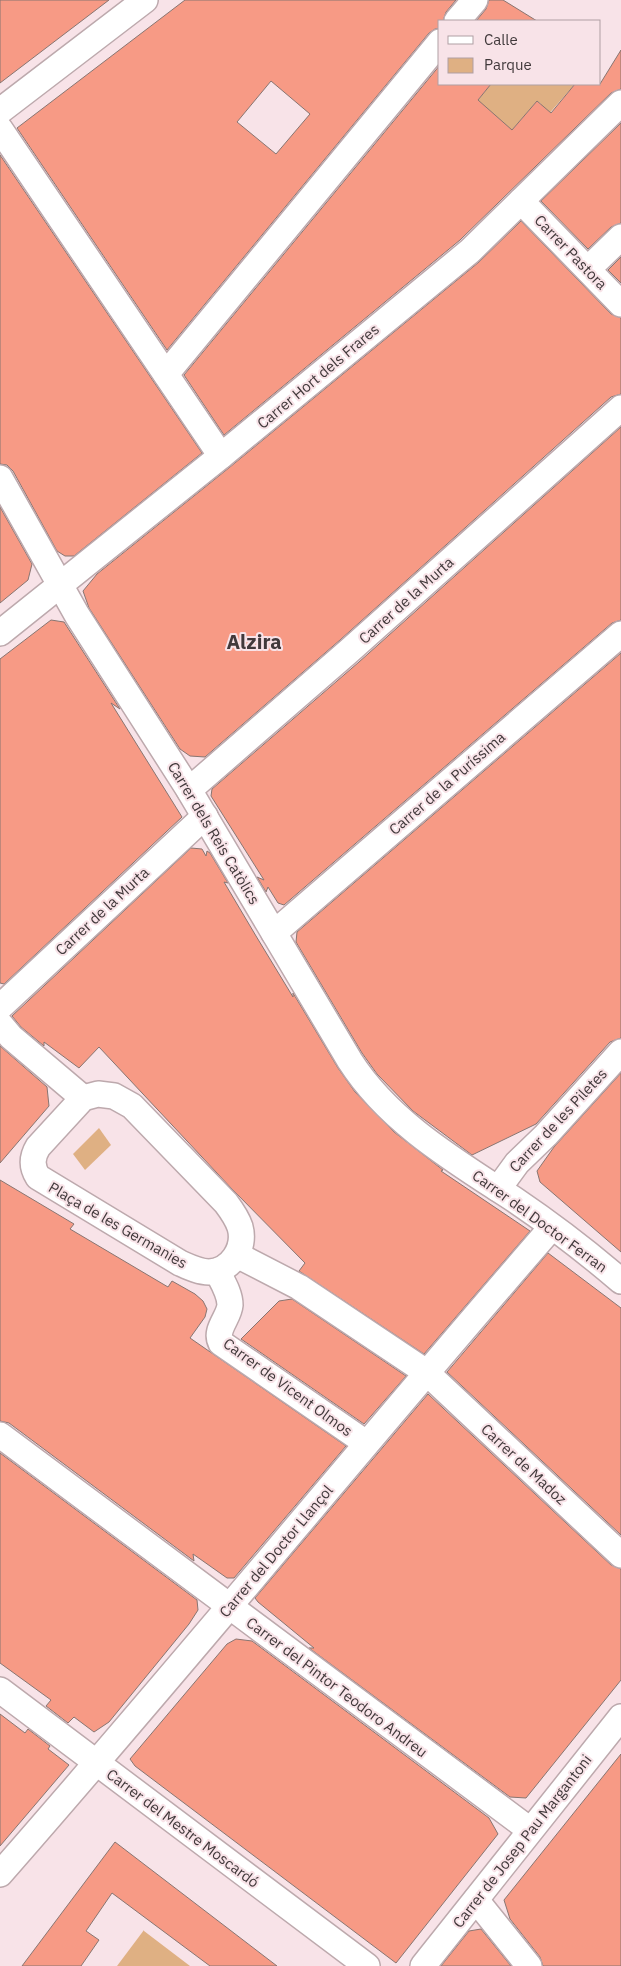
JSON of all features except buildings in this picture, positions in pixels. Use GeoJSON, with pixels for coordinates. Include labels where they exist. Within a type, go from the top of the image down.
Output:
{"type":"FeatureCollection","features":[{"type":"Feature","properties":{"kind":"street"},"geometry":{"type":"LineString","coordinates":[[0,111],[145,0]]}},
{"type":"Feature","properties":{"kind":"street"},"geometry":{"type":"LineString","coordinates":[[458,20],[475,0]]}},
{"type":"Feature","properties":{"kind":"street"},"geometry":{"type":"LineString","coordinates":[[166,374],[438,44]]}},
{"type":"Feature","properties":{"kind":"street","name":"Carrer Hort dels Frares"},"geometry":{"type":"LineString","coordinates":[[0,633],[221,456],[470,251],[621,103]]}},
{"type":"Feature","properties":{"kind":"street"},"geometry":{"type":"LineString","coordinates":[[0,128],[221,456]]}},
{"type":"Feature","properties":{"kind":"street","name":"Carrer Pastora"},"geometry":{"type":"LineString","coordinates":[[521,201],[621,304]]}},
{"type":"Feature","properties":{"kind":"street"},"geometry":{"type":"LineString","coordinates":[[588,269],[621,237]]}},
{"type":"Feature","properties":{"kind":"street","name":"Carrer de la Murta"},"geometry":{"type":"LineString","coordinates":[[189,790],[349,651],[621,408]]}},
{"type":"Feature","properties":{"kind":"street","name":"Carrer dels Reis Catòlics"},"geometry":{"type":"LineString","coordinates":[[0,478],[77,615],[189,790],[367,1086],[389,1109],[458,1162]]}},
{"type":"Feature","properties":{"kind":"street","name":"Carrer de la Puríssima"},"geometry":{"type":"LineString","coordinates":[[274,932],[621,634]]}},
{"type":"Feature","properties":{"kind":"street","name":"Carrer de la Murta"},"geometry":{"type":"LineString","coordinates":[[0,1007],[205,816]]}},
{"type":"Feature","properties":{"kind":"street"},"geometry":{"type":"LineString","coordinates":[[0,1024],[11,1037],[83,1098],[98,1094],[114,1096],[132,1106],[226,1203],[236,1217],[242,1238],[236,1255],[223,1269],[217,1271]]}},
{"type":"Feature","properties":{"kind":"street","name":"Carrer de les Piletes"},"geometry":{"type":"LineString","coordinates":[[498,1189],[517,1163],[546,1135],[621,1052]]}},
{"type":"Feature","properties":{"kind":"street","name":"Plaça de les Germanies"},"geometry":{"type":"LineString","coordinates":[[83,1098],[38,1147],[34,1154],[34,1171],[38,1177],[180,1263],[201,1271],[217,1271]]}},
{"type":"Feature","properties":{"kind":"street","name":"Carrer del Doctor Ferran"},"geometry":{"type":"LineString","coordinates":[[458,1162],[552,1227],[621,1281]]}},
{"type":"Feature","properties":{"kind":"street","name":"Carrer del Doctor Llançol"},"geometry":{"type":"LineString","coordinates":[[0,1874],[97,1763],[426,1372],[552,1227]]}},
{"type":"Feature","properties":{"kind":"street"},"geometry":{"type":"LineString","coordinates":[[236,1255],[299,1287],[426,1372]]}},
{"type":"Feature","properties":{"kind":"street","name":"Carrer de Vicent Olmos"},"geometry":{"type":"LineString","coordinates":[[217,1271],[230,1302],[228,1315],[219,1333],[221,1343],[366,1443]]}},
{"type":"Feature","properties":{"kind":"street","name":"Carrer de Madoz"},"geometry":{"type":"LineString","coordinates":[[426,1372],[621,1555]]}},
{"type":"Feature","properties":{"kind":"street","name":"Carrer del Pintor Teodoro Andreu"},"geometry":{"type":"LineString","coordinates":[[0,1435],[530,1830]]}},
{"type":"Feature","properties":{"kind":"street","name":"Carrer del Mestre Moscardó"},"geometry":{"type":"LineString","coordinates":[[0,1690],[367,1966]]}},
{"type":"Feature","properties":{"kind":"street","name":"Carrer de Josep Pau Margantoni"},"geometry":{"type":"LineString","coordinates":[[423,1966],[621,1717]]}},
{"type":"Feature","properties":{"kind":"street"},"geometry":{"type":"LineString","coordinates":[[476,1900],[529,1966]]}},
{"type":"Feature","properties":{"kind":"green space"},"geometry":{"type":"Polygon","coordinates":[[[490,85],[574,85],[547,116],[538,110],[541,104],[537,101],[512,130],[461,121],[490,85]]]}},
{"type":"Feature","properties":{"kind":"green space"},"geometry":{"type":"Polygon","coordinates":[[[99,1128],[111,1145],[85,1170],[73,1154],[99,1128]]]}},
{"type":"Feature","properties":{"kind":"green space"},"geometry":{"type":"Polygon","coordinates":[[[144,1931],[190,1966],[117,1966],[144,1931]]]}},
{"type":"Feature","properties":{"kind":"district","name":"Alzira"},"geometry":{"type":"Point","coordinates":[254,641]}}]}
